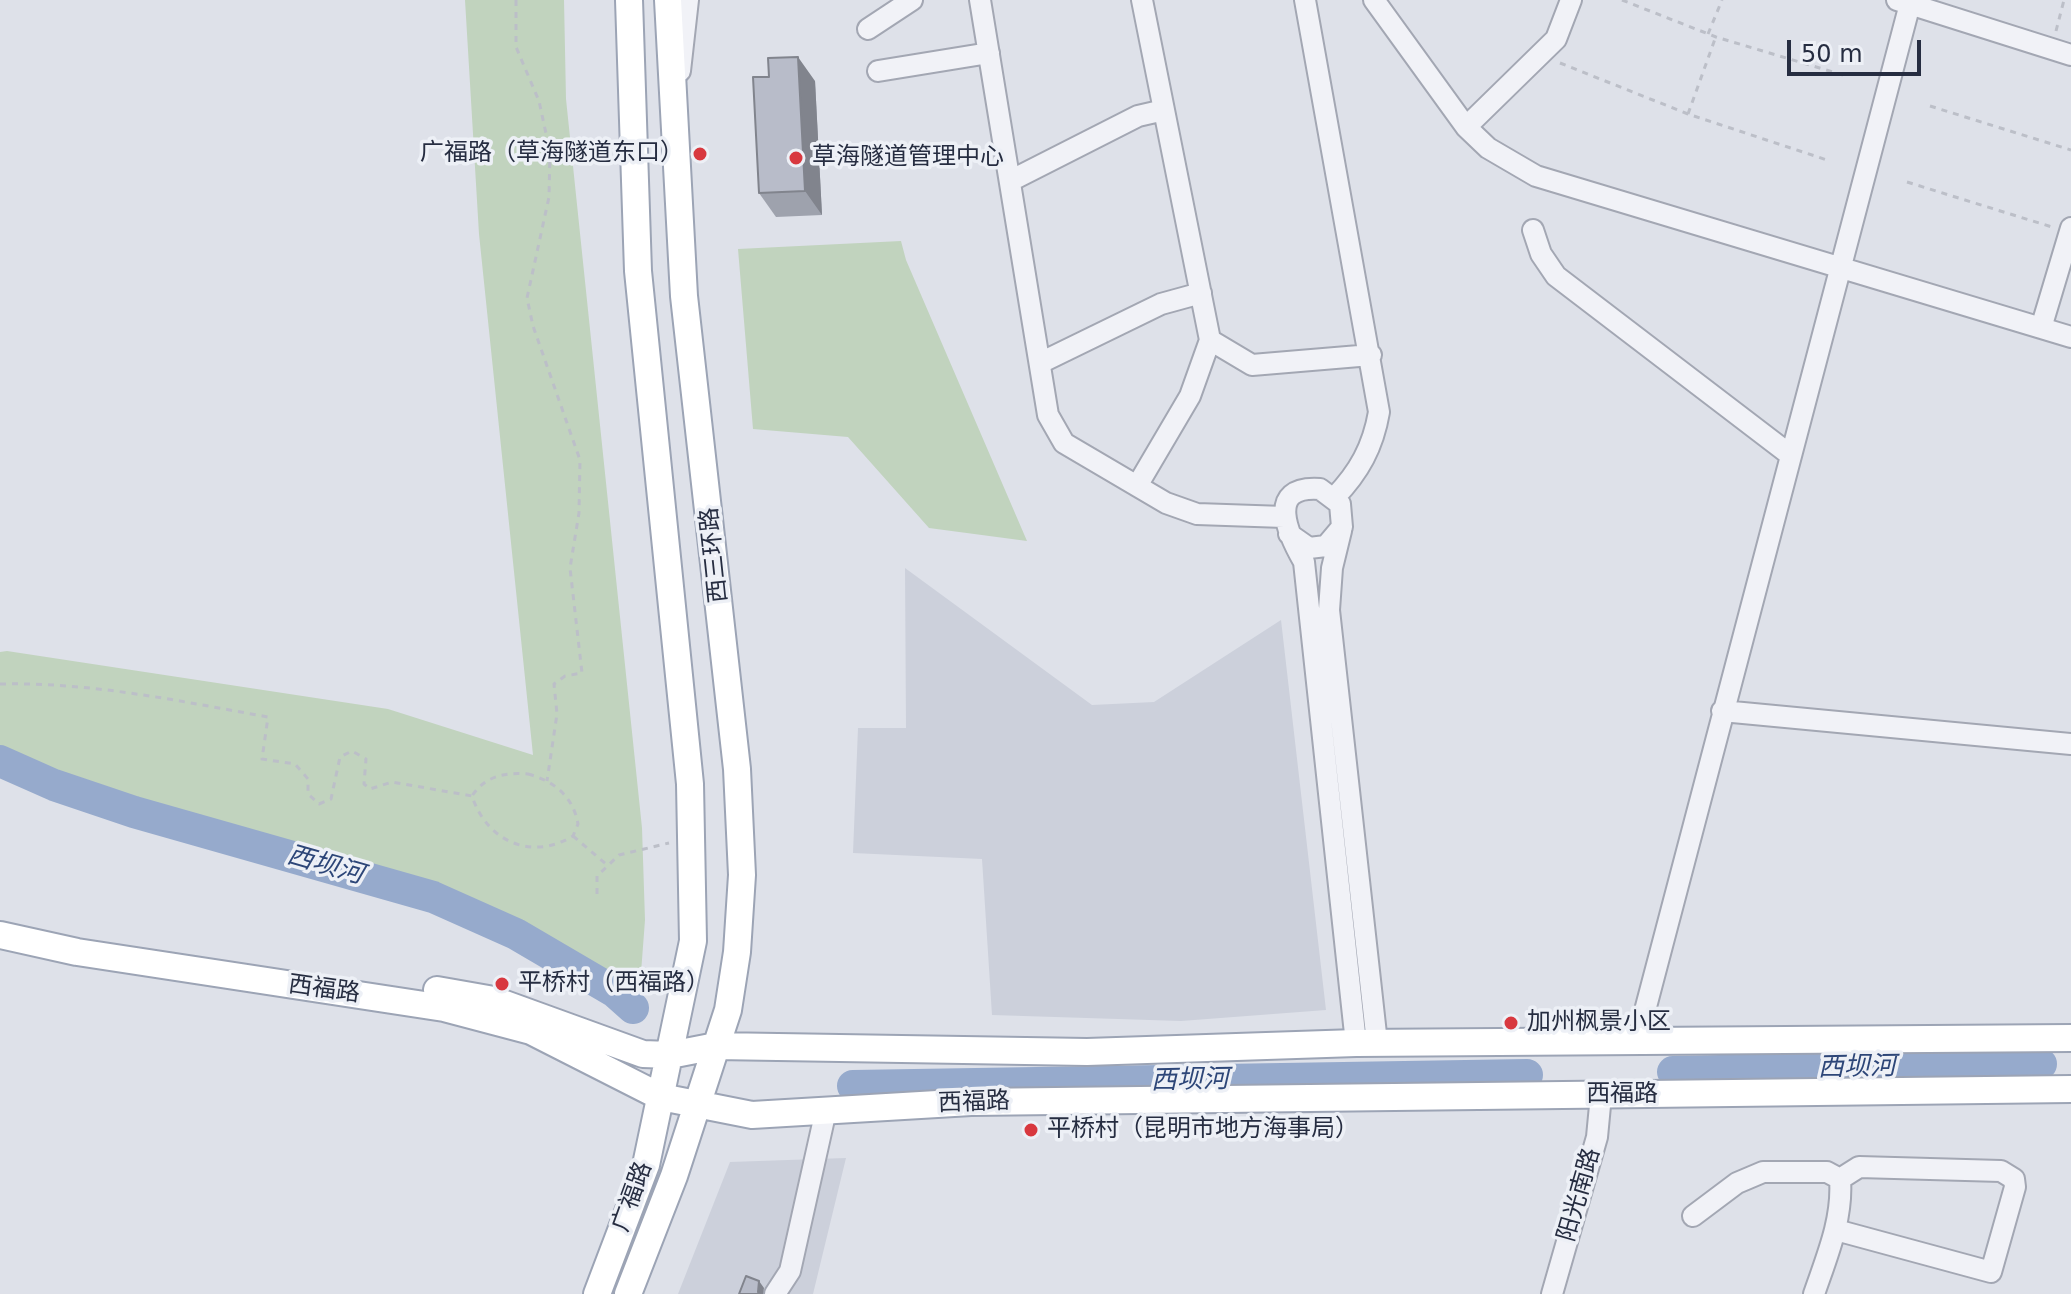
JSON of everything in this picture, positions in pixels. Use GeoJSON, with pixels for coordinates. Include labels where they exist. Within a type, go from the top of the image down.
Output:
{"type":"FeatureCollection","features":[{"type":"Feature","properties":{"kind":"main road","name":"西三环路"},"geometry":{"type":"LineString","coordinates":[[629,0],[638,271],[670,568],[693,837],[693,941],[670,1055]]}},
{"type":"Feature","properties":{"kind":"main road","name":"西三环路"},"geometry":{"type":"LineString","coordinates":[[668,0],[684,296],[737,769],[742,875],[733,981],[696,1105]]}},
{"type":"Feature","properties":{"kind":"main road","name":"西福路"},"geometry":{"type":"LineString","coordinates":[[0,917],[106,940],[483,997],[643,1054],[670,1055],[716,1046],[1087,1052],[1366,1043],[2071,1038]]}},
{"type":"Feature","properties":{"kind":"main road","name":"西福路"},"geometry":{"type":"LineString","coordinates":[[0,935],[77,952],[444,1008],[492,1019],[531,1031],[661,1097],[733,1113],[971,1102],[2071,1089]]}},
{"type":"Feature","properties":{"kind":"main road","name":"广福路"},"geometry":{"type":"LineString","coordinates":[[597,1294],[646,1165],[670,1055]]}},
{"type":"Feature","properties":{"kind":"main road","name":"广福路"},"geometry":{"type":"LineString","coordinates":[[628,1294],[696,1105]]}},
{"type":"Feature","properties":{"kind":"main road"},"geometry":{"type":"LineString","coordinates":[[679,1159],[703,1132],[733,1113]]}},
{"type":"Feature","properties":{"kind":"street"},"geometry":{"type":"LineString","coordinates":[[622,0],[630,38]]}},
{"type":"Feature","properties":{"kind":"street"},"geometry":{"type":"LineString","coordinates":[[674,118],[688,0]]}},
{"type":"Feature","properties":{"kind":"street"},"geometry":{"type":"LineString","coordinates":[[868,29],[912,0]]}},
{"type":"Feature","properties":{"kind":"street"},"geometry":{"type":"LineString","coordinates":[[980,0],[1048,415],[1064,443],[1166,503],[1197,514],[1286,526],[1301,545],[1318,548],[1333,541],[1342,527]]}},
{"type":"Feature","properties":{"kind":"street"},"geometry":{"type":"LineString","coordinates":[[1137,486],[1190,396],[1210,340],[1142,0]]}},
{"type":"Feature","properties":{"kind":"street"},"geometry":{"type":"LineString","coordinates":[[1305,0],[1379,412],[1374,438],[1364,461],[1335,497]]}},
{"type":"Feature","properties":{"kind":"street"},"geometry":{"type":"LineString","coordinates":[[1374,0],[1466,127],[1488,148],[1536,176],[2071,337]]}},
{"type":"Feature","properties":{"kind":"street"},"geometry":{"type":"LineString","coordinates":[[1466,127],[1556,39],[1571,0]]}},
{"type":"Feature","properties":{"kind":"street"},"geometry":{"type":"LineString","coordinates":[[1637,1041],[1906,2],[2061,52]]}},
{"type":"Feature","properties":{"kind":"street"},"geometry":{"type":"LineString","coordinates":[[878,71],[989,53]]}},
{"type":"Feature","properties":{"kind":"street"},"geometry":{"type":"LineString","coordinates":[[1010,181],[1138,116],[1164,110]]}},
{"type":"Feature","properties":{"kind":"street"},"geometry":{"type":"LineString","coordinates":[[1533,230],[1541,254],[1556,276],[1789,454]]}},
{"type":"Feature","properties":{"kind":"street"},"geometry":{"type":"LineString","coordinates":[[2041,328],[2070,230]]}},
{"type":"Feature","properties":{"kind":"street"},"geometry":{"type":"LineString","coordinates":[[1040,363],[1161,304],[1201,293]]}},
{"type":"Feature","properties":{"kind":"street"},"geometry":{"type":"LineString","coordinates":[[1210,340],[1252,365],[1371,355]]}},
{"type":"Feature","properties":{"kind":"street"},"geometry":{"type":"LineString","coordinates":[[1320,489],[1335,497],[1343,511],[1332,568],[1329,610],[1366,1043],[1304,562],[1286,526],[1290,501],[1304,491],[1320,489]]}},
{"type":"Feature","properties":{"kind":"street"},"geometry":{"type":"LineString","coordinates":[[1722,711],[2071,744]]}},
{"type":"Feature","properties":{"kind":"street","name":"阳光南路"},"geometry":{"type":"LineString","coordinates":[[1552,1294],[1597,1137],[1601,1095]]}},
{"type":"Feature","properties":{"kind":"street"},"geometry":{"type":"LineString","coordinates":[[775,1294],[790,1271],[826,1110]]}},
{"type":"Feature","properties":{"kind":"street"},"geometry":{"type":"LineString","coordinates":[[1836,1230],[1991,1272],[2015,1187],[2014,1179],[2001,1171],[1859,1167],[1840,1179]]}},
{"type":"Feature","properties":{"kind":"street"},"geometry":{"type":"LineString","coordinates":[[1693,1216],[1737,1183],[1763,1172],[1827,1172],[1840,1179]]}},
{"type":"Feature","properties":{"kind":"street"},"geometry":{"type":"LineString","coordinates":[[1814,1294],[1836,1230],[1842,1198],[1840,1179]]}},
{"type":"Feature","properties":{"kind":"path"},"geometry":{"type":"LineString","coordinates":[[516,0],[516,47],[539,101],[550,152],[549,197],[527,298],[533,326],[580,460],[579,513],[570,568],[582,673],[565,676],[554,684],[557,714],[547,781]]}},
{"type":"Feature","properties":{"kind":"path"},"geometry":{"type":"LineString","coordinates":[[1622,0],[1716,37],[1843,75]]}},
{"type":"Feature","properties":{"kind":"path"},"geometry":{"type":"LineString","coordinates":[[1708,34],[1722,0]]}},
{"type":"Feature","properties":{"kind":"path"},"geometry":{"type":"LineString","coordinates":[[2061,52],[2064,0]]}},
{"type":"Feature","properties":{"kind":"path"},"geometry":{"type":"LineString","coordinates":[[1688,114],[1716,37]]}},
{"type":"Feature","properties":{"kind":"path"},"geometry":{"type":"LineString","coordinates":[[1541,55],[1688,114],[1827,160]]}},
{"type":"Feature","properties":{"kind":"path"},"geometry":{"type":"LineString","coordinates":[[1930,106],[2071,150]]}},
{"type":"Feature","properties":{"kind":"path"},"geometry":{"type":"LineString","coordinates":[[1907,182],[2070,230]]}},
{"type":"Feature","properties":{"kind":"path"},"geometry":{"type":"LineString","coordinates":[[0,684],[43,683],[122,691],[268,717],[262,759],[295,764],[308,779],[308,794],[319,804],[331,799],[340,757],[352,751],[366,759],[364,784],[370,789],[392,782],[472,796]]}},
{"type":"Feature","properties":{"kind":"path"},"geometry":{"type":"LineString","coordinates":[[528,774],[562,791],[576,812],[578,824],[573,836],[550,846],[513,844],[491,830],[472,796],[479,785],[502,775],[528,774]]}},
{"type":"Feature","properties":{"kind":"path"},"geometry":{"type":"LineString","coordinates":[[573,836],[606,864]]}},
{"type":"Feature","properties":{"kind":"path"},"geometry":{"type":"LineString","coordinates":[[597,894],[597,876],[606,864],[619,855],[693,837]]}},
{"type":"Feature","properties":{"kind":"shaded area"},"geometry":{"type":"Polygon","coordinates":[[[905,568],[1092,705],[1154,702],[1281,620],[1326,1010],[1181,1021],[992,1015],[982,859],[853,853],[858,728],[906,728],[905,568]]]}},
{"type":"Feature","properties":{"kind":"shaded area"},"geometry":{"type":"Polygon","coordinates":[[[846,1158],[813,1294],[678,1294],[730,1162],[846,1158]]]}},
{"type":"Feature","properties":{"kind":"green space"},"geometry":{"type":"Polygon","coordinates":[[[465,0],[564,0],[566,99],[642,828],[645,920],[640,986],[634,993],[527,926],[442,889],[137,803],[0,748],[0,652],[7,651],[388,709],[533,755],[479,234],[465,0]]]}},
{"type":"Feature","properties":{"kind":"green space"},"geometry":{"type":"Polygon","coordinates":[[[901,241],[906,260],[1027,541],[929,528],[848,437],[753,429],[738,249],[901,241]]]}},
{"type":"Feature","properties":{"kind":"building"},"geometry":{"type":"Polygon","coordinates":[[[798,57],[805,191],[759,193],[753,77],[769,77],[768,58],[798,57]]]}},
{"type":"Feature","properties":{"kind":"building"},"geometry":{"type":"Polygon","coordinates":[[[746,1276],[759,1281],[760,1294],[739,1294],[746,1276]]]}},
{"type":"Feature","properties":{"kind":"waterway","name":"西坝河"},"geometry":{"type":"LineString","coordinates":[[0,761],[54,785],[134,812],[433,897],[516,934],[615,992],[633,1008]]}},
{"type":"Feature","properties":{"kind":"waterway","name":"西坝河"},"geometry":{"type":"LineString","coordinates":[[1673,1072],[2041,1064]]}},
{"type":"Feature","properties":{"kind":"waterway","name":"西坝河"},"geometry":{"type":"LineString","coordinates":[[853,1086],[1527,1075]]}},
{"type":"Feature","properties":{"kind":"place","name":"广福路（草海隧道东口）"},"geometry":{"type":"Point","coordinates":[700,154]}},
{"type":"Feature","properties":{"kind":"place","name":"草海隧道管理中心"},"geometry":{"type":"Point","coordinates":[796,158]}},
{"type":"Feature","properties":{"kind":"place","name":"平桥村（西福路）"},"geometry":{"type":"Point","coordinates":[502,984]}},
{"type":"Feature","properties":{"kind":"place","name":"加州枫景小区"},"geometry":{"type":"Point","coordinates":[1511,1023]}},
{"type":"Feature","properties":{"kind":"place","name":"平桥村（昆明市地方海事局）"},"geometry":{"type":"Point","coordinates":[1031,1130]}}]}
